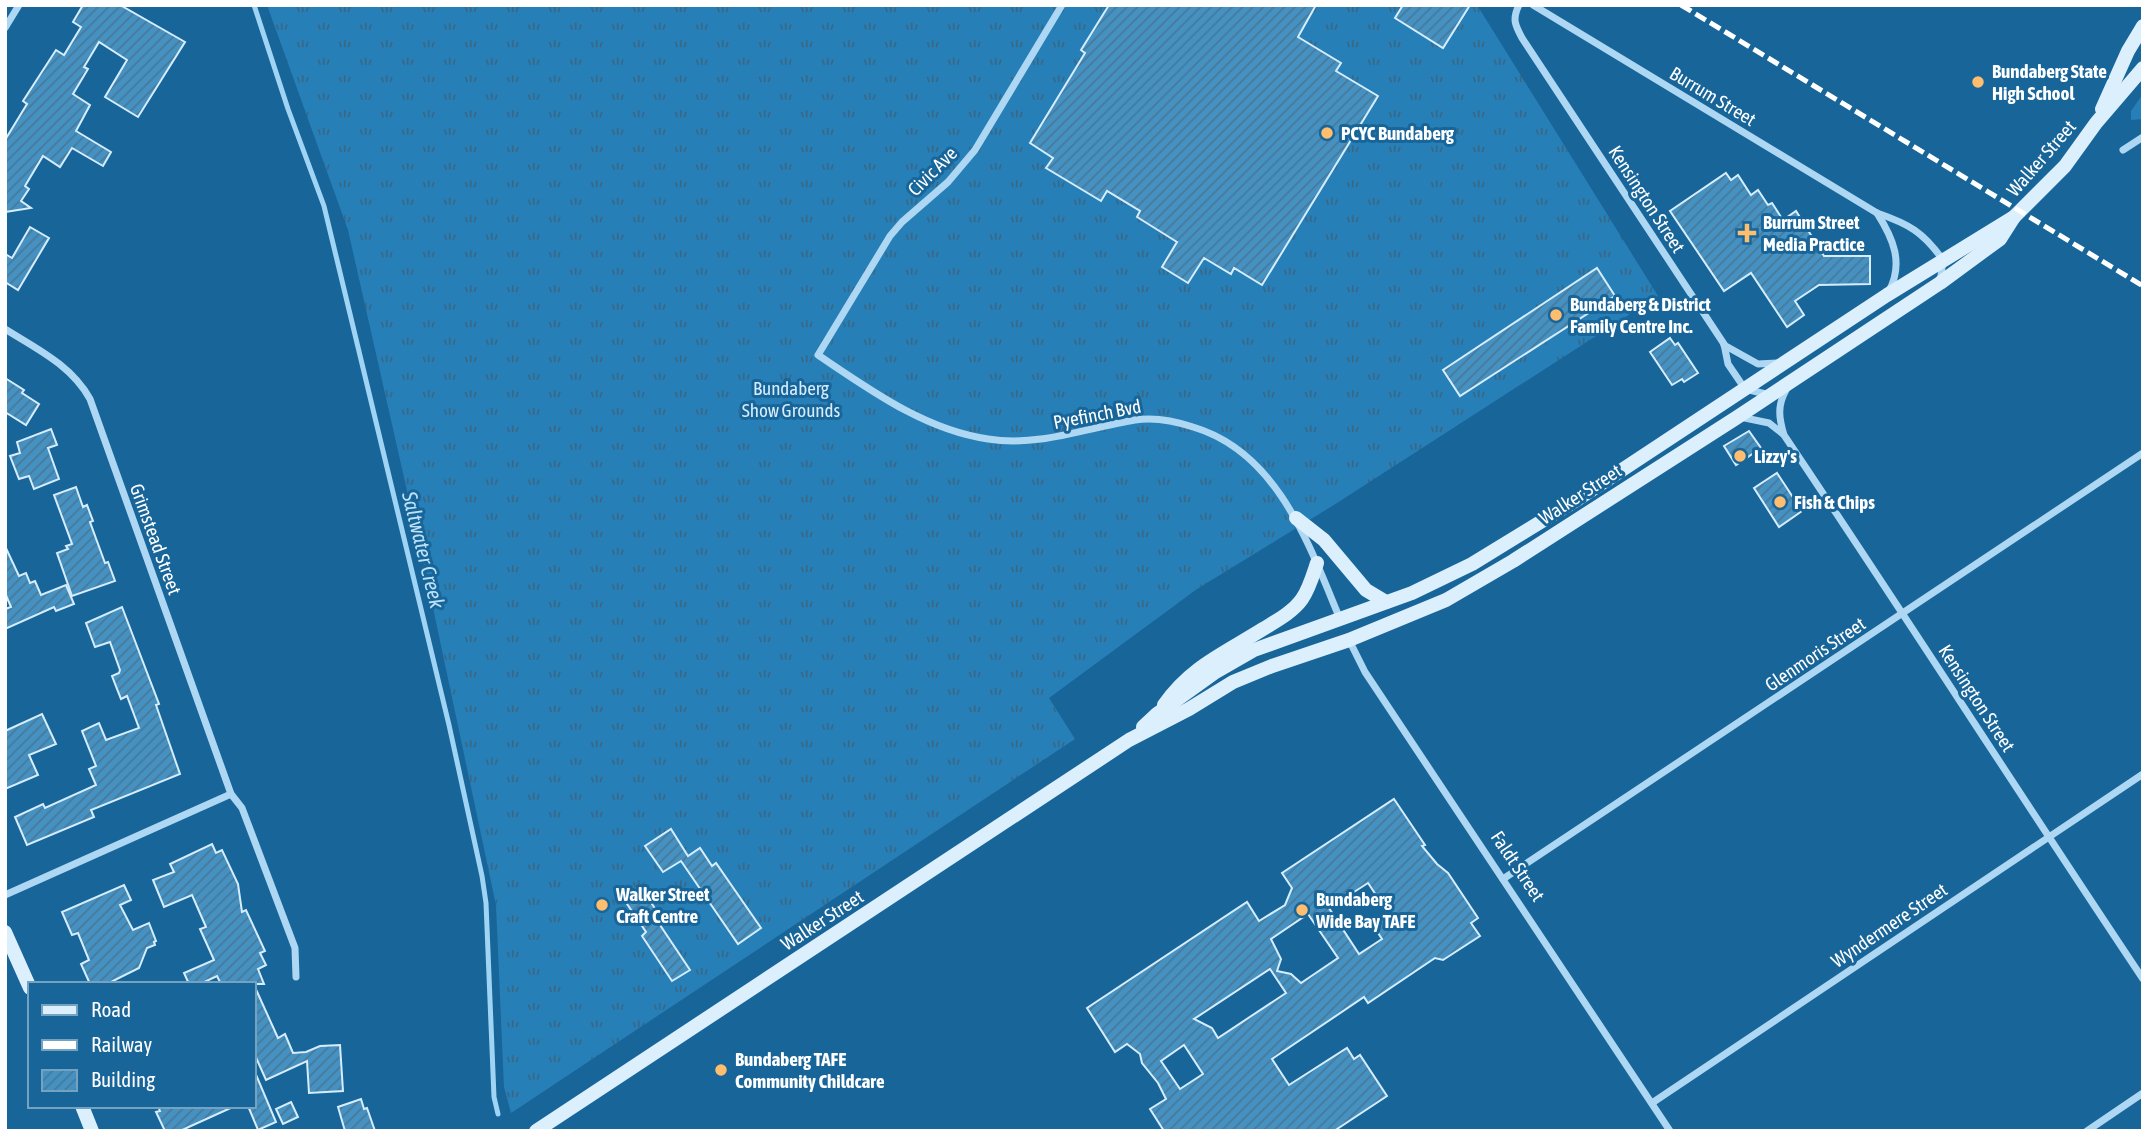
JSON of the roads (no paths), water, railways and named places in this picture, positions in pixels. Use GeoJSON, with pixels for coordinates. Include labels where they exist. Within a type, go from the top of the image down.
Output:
{"type":"FeatureCollection","features":[{"type":"Feature","properties":{"kind":"main road","name":"Walker Street"},"geometry":{"type":"LineString","coordinates":[[2096,123],[2128,51],[2143,26]]}},
{"type":"Feature","properties":{"kind":"main road","name":"Walker Street"},"geometry":{"type":"LineString","coordinates":[[536,1131],[1129,740],[1189,709],[1233,682],[1349,640],[1446,600],[1513,561],[1789,384],[1940,283],[2000,239],[2014,217],[2065,166],[2096,123],[2143,68]]}},
{"type":"Feature","properties":{"kind":"main road","name":"Walker Street"},"geometry":{"type":"LineString","coordinates":[[1129,740],[1157,714],[1214,673],[1254,650],[1340,620],[1472,564],[1578,499],[1887,295],[2014,217]]}},
{"type":"Feature","properties":{"kind":"main road"},"geometry":{"type":"LineString","coordinates":[[1296,518],[1324,540],[1366,590],[1385,602]]}},
{"type":"Feature","properties":{"kind":"main road"},"geometry":{"type":"LineString","coordinates":[[1157,714],[1178,685],[1191,673],[1278,620],[1298,604],[1307,590],[1317,564]]}},
{"type":"Feature","properties":{"kind":"main road","name":"Faldt Street"},"geometry":{"type":"LineString","coordinates":[[1340,620],[1349,640]]}},
{"type":"Feature","properties":{"kind":"main road"},"geometry":{"type":"LineString","coordinates":[[5,932],[28,984]]}},
{"type":"Feature","properties":{"kind":"main road"},"geometry":{"type":"LineString","coordinates":[[83,1108],[92,1131]]}},
{"type":"Feature","properties":{"kind":"street"},"geometry":{"type":"LineString","coordinates":[[5,28],[19,5]]}},
{"type":"Feature","properties":{"kind":"street","name":"Civic Ave"},"geometry":{"type":"LineString","coordinates":[[817,355],[890,236],[948,182],[975,150],[1062,5]]}},
{"type":"Feature","properties":{"kind":"street","name":"Kensington Street"},"geometry":{"type":"LineString","coordinates":[[1519,5],[1514,24],[1522,38],[1724,344],[1728,364],[1745,389]]}},
{"type":"Feature","properties":{"kind":"street","name":"Burrum Street"},"geometry":{"type":"LineString","coordinates":[[1533,5],[1877,213],[1914,228],[1943,260]]}},
{"type":"Feature","properties":{"kind":"street"},"geometry":{"type":"LineString","coordinates":[[2123,150],[2143,137]]}},
{"type":"Feature","properties":{"kind":"street"},"geometry":{"type":"LineString","coordinates":[[1877,213],[1891,236],[1896,257],[1894,282],[1887,295]]}},
{"type":"Feature","properties":{"kind":"street"},"geometry":{"type":"LineString","coordinates":[[1940,283],[1943,260]]}},
{"type":"Feature","properties":{"kind":"street","name":"Grimstead Street"},"geometry":{"type":"LineString","coordinates":[[5,329],[70,371],[90,399],[231,794],[242,808],[295,948],[296,977]]}},
{"type":"Feature","properties":{"kind":"street"},"geometry":{"type":"LineString","coordinates":[[1724,344],[1758,364],[1789,360]]}},
{"type":"Feature","properties":{"kind":"street","name":"Pyefinch Bvd"},"geometry":{"type":"LineString","coordinates":[[817,355],[909,412],[949,430],[970,436],[1011,442],[1031,441],[1138,419],[1159,419],[1216,435],[1245,455],[1270,482],[1296,518],[1340,620]]}},
{"type":"Feature","properties":{"kind":"street","name":"Kensington Street"},"geometry":{"type":"LineString","coordinates":[[1784,435],[1779,414],[1780,403],[1789,384]]}},
{"type":"Feature","properties":{"kind":"street"},"geometry":{"type":"LineString","coordinates":[[1745,389],[1770,395]]}},
{"type":"Feature","properties":{"kind":"street","name":"Kensington Street"},"geometry":{"type":"LineString","coordinates":[[1736,418],[1751,418],[1769,423],[1784,435],[2143,979]]}},
{"type":"Feature","properties":{"kind":"street","name":"Glenmoris Street"},"geometry":{"type":"LineString","coordinates":[[1503,879],[2143,453]]}},
{"type":"Feature","properties":{"kind":"street","name":"Faldt Street"},"geometry":{"type":"LineString","coordinates":[[1349,640],[1365,672],[1670,1131]]}},
{"type":"Feature","properties":{"kind":"street","name":"Wyndermere Street"},"geometry":{"type":"LineString","coordinates":[[1653,1103],[2143,774]]}},
{"type":"Feature","properties":{"kind":"street"},"geometry":{"type":"LineString","coordinates":[[5,895],[231,794]]}},
{"type":"Feature","properties":{"kind":"street"},"geometry":{"type":"LineString","coordinates":[[2087,1131],[2143,1093]]}},
{"type":"Feature","properties":{"kind":"waterway","name":"Saltwater Creek"},"geometry":{"type":"LineString","coordinates":[[254,5],[324,206],[449,725],[486,903],[494,1097],[498,1114]]}},
{"type":"Feature","properties":{"kind":"railway"},"geometry":{"type":"LineString","coordinates":[[1681,5],[2143,286]]}},
{"type":"Feature","properties":{"kind":"place","name":"Bundaberg State High School"},"geometry":{"type":"Point","coordinates":[1978,82]}},
{"type":"Feature","properties":{"kind":"place","name":"PCYC Bundaberg"},"geometry":{"type":"Point","coordinates":[1327,133]}},
{"type":"Feature","properties":{"kind":"place","name":"Burrum Street Media Practice"},"geometry":{"type":"Point","coordinates":[1747,233]}},
{"type":"Feature","properties":{"kind":"place","name":"Bundaberg & District Family Centre Inc."},"geometry":{"type":"Point","coordinates":[1556,315]}},
{"type":"Feature","properties":{"kind":"place","name":"Lizzy's"},"geometry":{"type":"Point","coordinates":[1740,456]}},
{"type":"Feature","properties":{"kind":"place","name":"Fish & Chips"},"geometry":{"type":"Point","coordinates":[1780,502]}},
{"type":"Feature","properties":{"kind":"place","name":"Walker Street Craft Centre"},"geometry":{"type":"Point","coordinates":[602,905]}},
{"type":"Feature","properties":{"kind":"place","name":"Bundaberg Wide Bay TAFE"},"geometry":{"type":"Point","coordinates":[1302,910]}},
{"type":"Feature","properties":{"kind":"place","name":"Bundaberg TAFE Community Childcare"},"geometry":{"type":"Point","coordinates":[721,1070]}},
{"type":"Feature","properties":{"kind":"park label","name":"Bundaberg Show Grounds"},"geometry":{"type":"Point","coordinates":[791,399]}}]}
